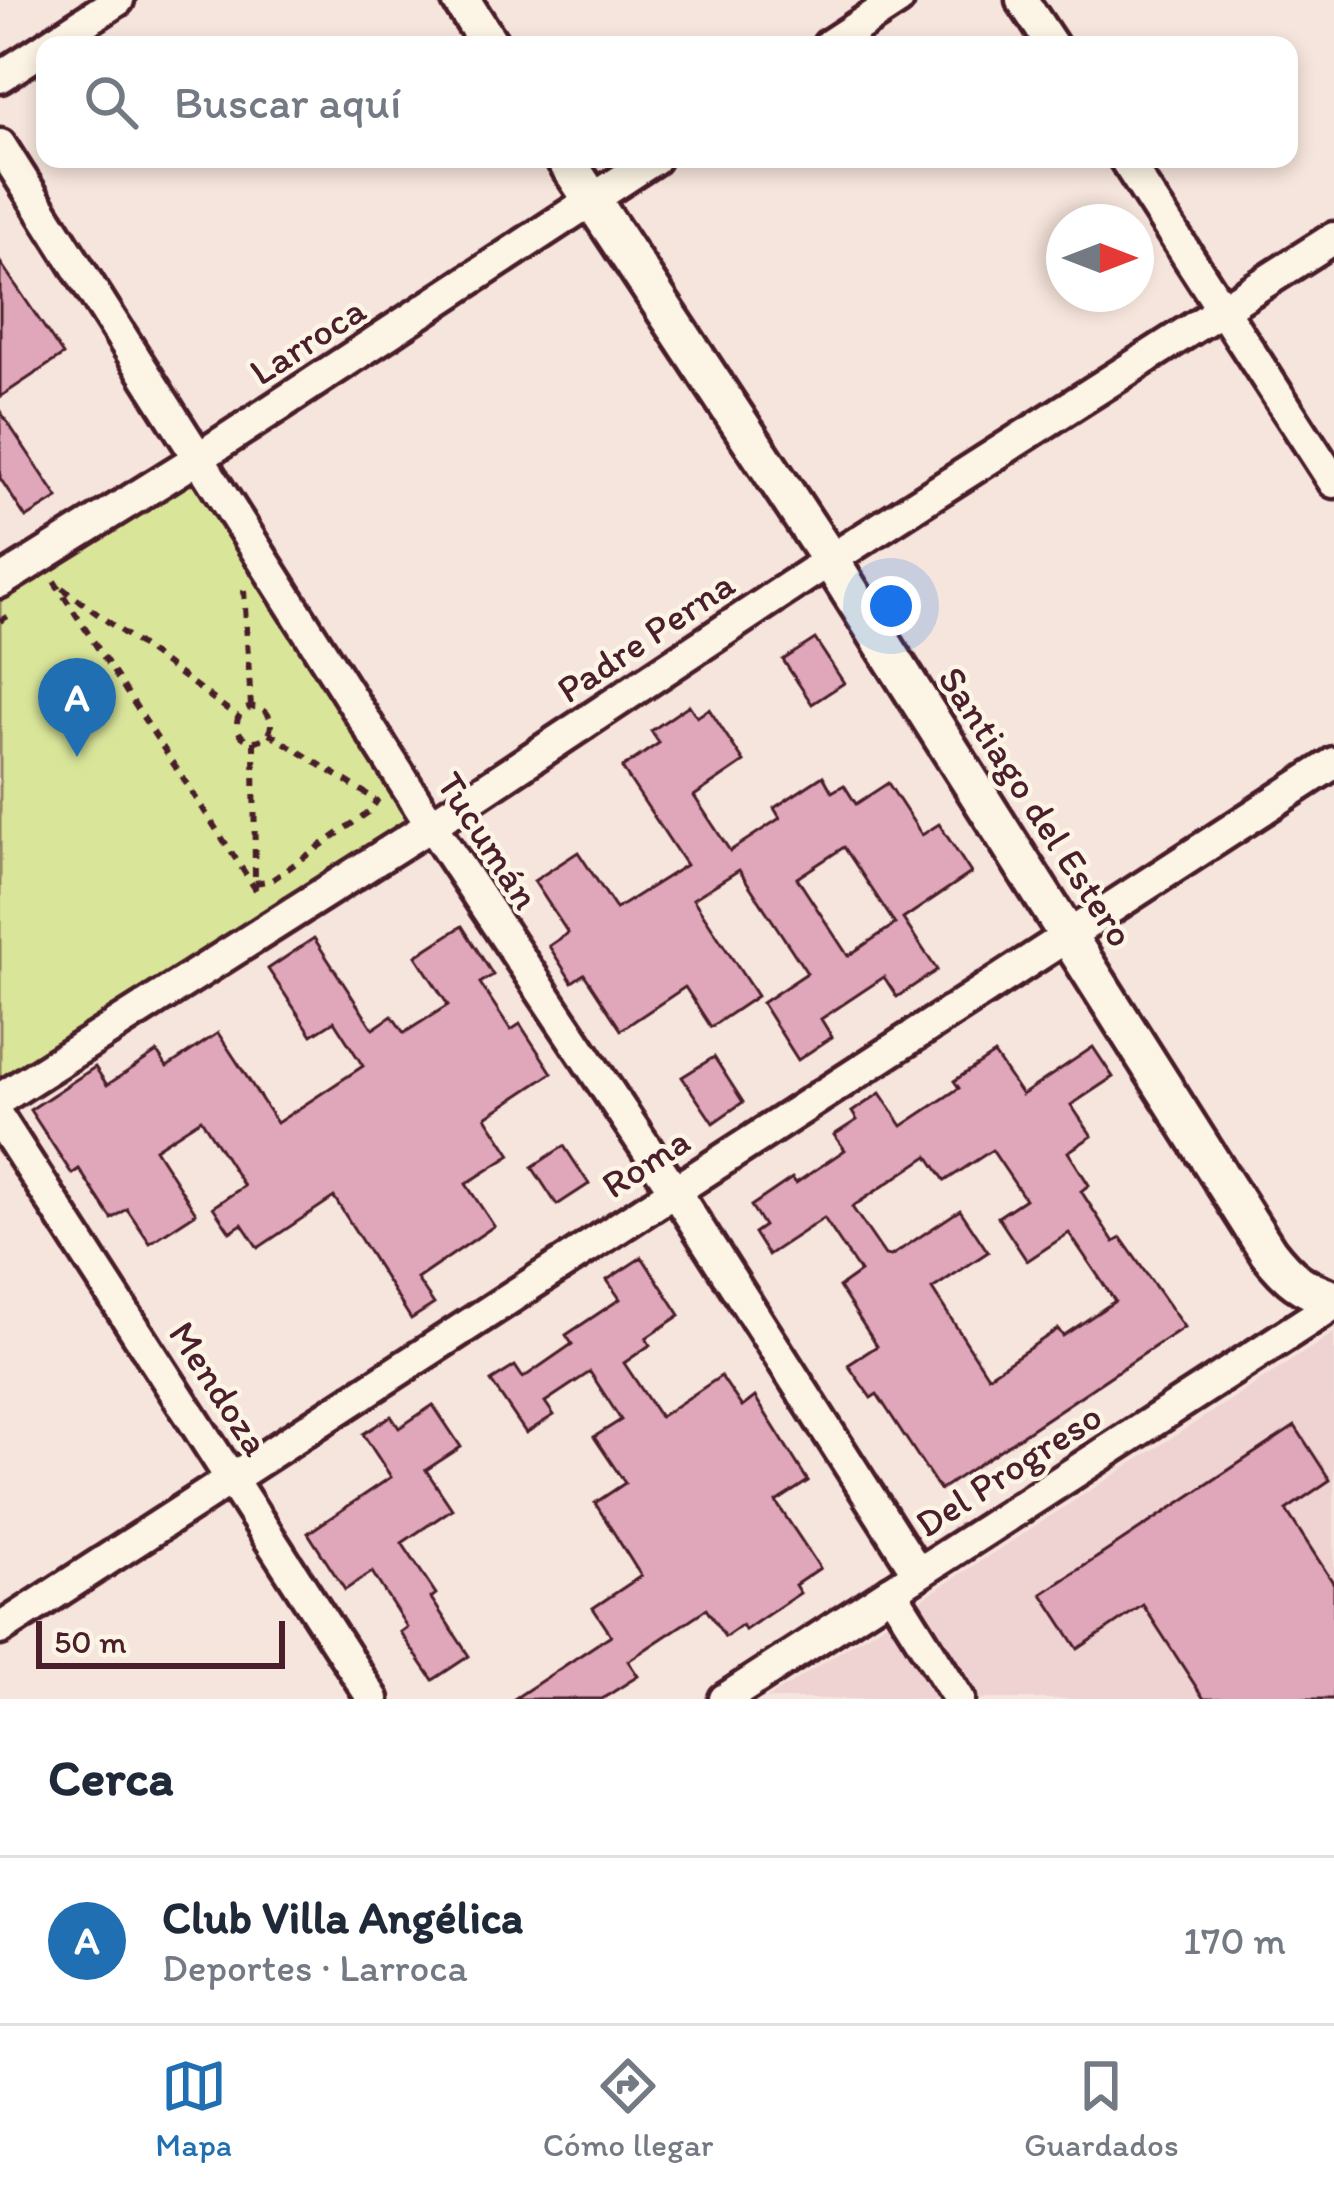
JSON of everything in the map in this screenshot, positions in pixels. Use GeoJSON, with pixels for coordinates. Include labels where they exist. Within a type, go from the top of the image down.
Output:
{"type":"FeatureCollection","features":[{"type":"Feature","properties":{"kind":"street"},"geometry":{"type":"LineString","coordinates":[[62,36],[118,0]]}},
{"type":"Feature","properties":{"kind":"street"},"geometry":{"type":"LineString","coordinates":[[461,0],[484,36]]}},
{"type":"Feature","properties":{"kind":"street"},"geometry":{"type":"LineString","coordinates":[[843,36],[898,0]]}},
{"type":"Feature","properties":{"kind":"street"},"geometry":{"type":"LineString","coordinates":[[1022,0],[1046,36]]}},
{"type":"Feature","properties":{"kind":"street"},"geometry":{"type":"LineString","coordinates":[[0,77],[36,53]]}},
{"type":"Feature","properties":{"kind":"street","name":"Tucumán"},"geometry":{"type":"LineString","coordinates":[[0,145],[197,459],[420,832],[674,1190],[918,1574]]}},
{"type":"Feature","properties":{"kind":"street","name":"Santiago del Estero"},"geometry":{"type":"LineString","coordinates":[[571,168],[830,560],[1268,1252],[1290,1280],[1334,1301]]}},
{"type":"Feature","properties":{"kind":"street","name":"Larroca"},"geometry":{"type":"LineString","coordinates":[[0,582],[197,459],[640,168]]}},
{"type":"Feature","properties":{"kind":"street"},"geometry":{"type":"LineString","coordinates":[[1131,168],[1334,482]]}},
{"type":"Feature","properties":{"kind":"street","name":"Padre Perna"},"geometry":{"type":"LineString","coordinates":[[0,1099],[1334,238]]}},
{"type":"Feature","properties":{"kind":"street","name":"Roma"},"geometry":{"type":"LineString","coordinates":[[0,1629],[1334,763]]}},
{"type":"Feature","properties":{"kind":"street","name":"Mendoza"},"geometry":{"type":"LineString","coordinates":[[0,1120],[373,1699]]}},
{"type":"Feature","properties":{"kind":"street","name":"Del Progreso"},"geometry":{"type":"LineString","coordinates":[[725,1699],[1334,1301]]}},
{"type":"Feature","properties":{"kind":"street"},"geometry":{"type":"LineString","coordinates":[[891,1591],[959,1699]]}},
{"type":"Feature","properties":{"kind":"path"},"geometry":{"type":"LineString","coordinates":[[40,557],[255,885],[274,925]]}},
{"type":"Feature","properties":{"kind":"path"},"geometry":{"type":"LineString","coordinates":[[57,585],[238,717]]}},
{"type":"Feature","properties":{"kind":"path"},"geometry":{"type":"LineString","coordinates":[[251,706],[244,588],[256,606]]}},
{"type":"Feature","properties":{"kind":"path"},"geometry":{"type":"LineString","coordinates":[[238,717],[251,706]]}},
{"type":"Feature","properties":{"kind":"path"},"geometry":{"type":"LineString","coordinates":[[251,706],[262,708],[270,717],[268,734]]}},
{"type":"Feature","properties":{"kind":"path"},"geometry":{"type":"LineString","coordinates":[[238,717],[239,733],[254,741]]}},
{"type":"Feature","properties":{"kind":"path"},"geometry":{"type":"LineString","coordinates":[[268,734],[379,801],[420,832]]}},
{"type":"Feature","properties":{"kind":"path"},"geometry":{"type":"LineString","coordinates":[[254,741],[268,734]]}},
{"type":"Feature","properties":{"kind":"path"},"geometry":{"type":"LineString","coordinates":[[254,741],[255,885]]}},
{"type":"Feature","properties":{"kind":"path"},"geometry":{"type":"LineString","coordinates":[[372,786],[379,801]]}},
{"type":"Feature","properties":{"kind":"path"},"geometry":{"type":"LineString","coordinates":[[255,885],[272,880],[379,801]]}},
{"type":"Feature","properties":{"kind":"shaded area"},"geometry":{"type":"Polygon","coordinates":[[[1334,1333],[1334,1699],[767,1699],[1334,1333]]]}},
{"type":"Feature","properties":{"kind":"green space"},"geometry":{"type":"Polygon","coordinates":[[[197,459],[431,825],[0,1099],[0,582],[197,459]]]}},
{"type":"Feature","properties":{"kind":"building"},"geometry":{"type":"Polygon","coordinates":[[[0,262],[63,355],[0,397],[0,262]]]}},
{"type":"Feature","properties":{"kind":"building"},"geometry":{"type":"Polygon","coordinates":[[[0,411],[58,498],[26,518],[0,478],[0,411]]]}},
{"type":"Feature","properties":{"kind":"building"},"geometry":{"type":"Polygon","coordinates":[[[815,639],[844,683],[812,704],[783,660],[815,639]]]}},
{"type":"Feature","properties":{"kind":"building"},"geometry":{"type":"Polygon","coordinates":[[[689,705],[697,717],[709,709],[744,762],[694,796],[730,851],[780,818],[774,808],[823,776],[832,792],[844,785],[856,804],[888,783],[922,835],[939,824],[971,873],[903,919],[937,970],[897,997],[884,977],[821,1019],[832,1037],[798,1060],[762,1003],[807,973],[739,870],[693,899],[757,996],[711,1027],[685,987],[621,1030],[584,974],[572,982],[549,946],[568,933],[534,881],[578,852],[616,909],[686,865],[622,768],[659,743],[651,731],[689,705]],[[844,847],[797,878],[848,956],[895,924],[844,847]]]}},
{"type":"Feature","properties":{"kind":"building"},"geometry":{"type":"Polygon","coordinates":[[[462,926],[493,975],[480,983],[511,1030],[520,1024],[552,1073],[486,1117],[511,1155],[466,1184],[494,1226],[417,1279],[434,1304],[411,1319],[334,1197],[258,1248],[242,1224],[230,1232],[213,1207],[244,1186],[201,1119],[155,1149],[196,1213],[150,1243],[127,1209],[112,1219],[79,1169],[72,1174],[30,1110],[95,1067],[107,1085],[157,1052],[167,1067],[218,1033],[277,1123],[363,1066],[334,1021],[312,1035],[268,969],[314,938],[373,1029],[392,1016],[404,1033],[448,1005],[416,956],[462,926]]]}},
{"type":"Feature","properties":{"kind":"building"},"geometry":{"type":"Polygon","coordinates":[[[1093,1047],[1113,1077],[1071,1105],[1092,1136],[1068,1152],[1089,1185],[1081,1191],[1114,1242],[1121,1238],[1184,1327],[940,1490],[877,1394],[871,1398],[848,1365],[877,1346],[839,1287],[860,1272],[824,1218],[768,1255],[754,1233],[764,1226],[751,1206],[845,1150],[834,1135],[857,1120],[852,1112],[880,1093],[902,1126],[959,1088],[954,1081],[994,1054],[1022,1095],[1093,1047]],[[992,1150],[945,1181],[928,1156],[852,1207],[885,1255],[891,1256],[960,1210],[988,1252],[932,1289],[988,1376],[1058,1329],[1063,1336],[1115,1301],[1069,1233],[1027,1261],[998,1217],[1025,1199],[992,1150]]]}},
{"type":"Feature","properties":{"kind":"building"},"geometry":{"type":"Polygon","coordinates":[[[714,1057],[743,1102],[713,1123],[682,1077],[714,1057]]]}},
{"type":"Feature","properties":{"kind":"building"},"geometry":{"type":"Polygon","coordinates":[[[564,1146],[589,1184],[557,1205],[532,1167],[564,1146]]]}},
{"type":"Feature","properties":{"kind":"building"},"geometry":{"type":"Polygon","coordinates":[[[642,1257],[680,1315],[646,1338],[650,1345],[624,1363],[660,1417],[721,1376],[742,1407],[755,1397],[808,1481],[776,1502],[820,1568],[795,1585],[800,1593],[745,1630],[742,1625],[725,1637],[706,1609],[628,1661],[638,1676],[602,1699],[514,1699],[611,1635],[593,1608],[641,1576],[595,1503],[625,1483],[594,1437],[621,1420],[590,1372],[545,1402],[554,1415],[526,1433],[491,1381],[515,1366],[523,1378],[572,1344],[566,1335],[620,1299],[607,1280],[642,1257]]]}},
{"type":"Feature","properties":{"kind":"building"},"geometry":{"type":"Polygon","coordinates":[[[433,1405],[461,1447],[426,1470],[452,1509],[402,1543],[469,1656],[433,1680],[400,1632],[407,1627],[372,1572],[345,1590],[308,1533],[391,1477],[363,1434],[391,1416],[399,1428],[433,1405]]]}},
{"type":"Feature","properties":{"kind":"building"},"geometry":{"type":"Polygon","coordinates":[[[1295,1426],[1330,1480],[1286,1510],[1334,1584],[1334,1699],[1204,1699],[1143,1605],[1078,1649],[1042,1594],[1295,1426]]]}},
{"type":"Feature","properties":{"kind":"place","name":"Club Villa Angélica"},"geometry":{"type":"Point","coordinates":[77,757]}}]}
